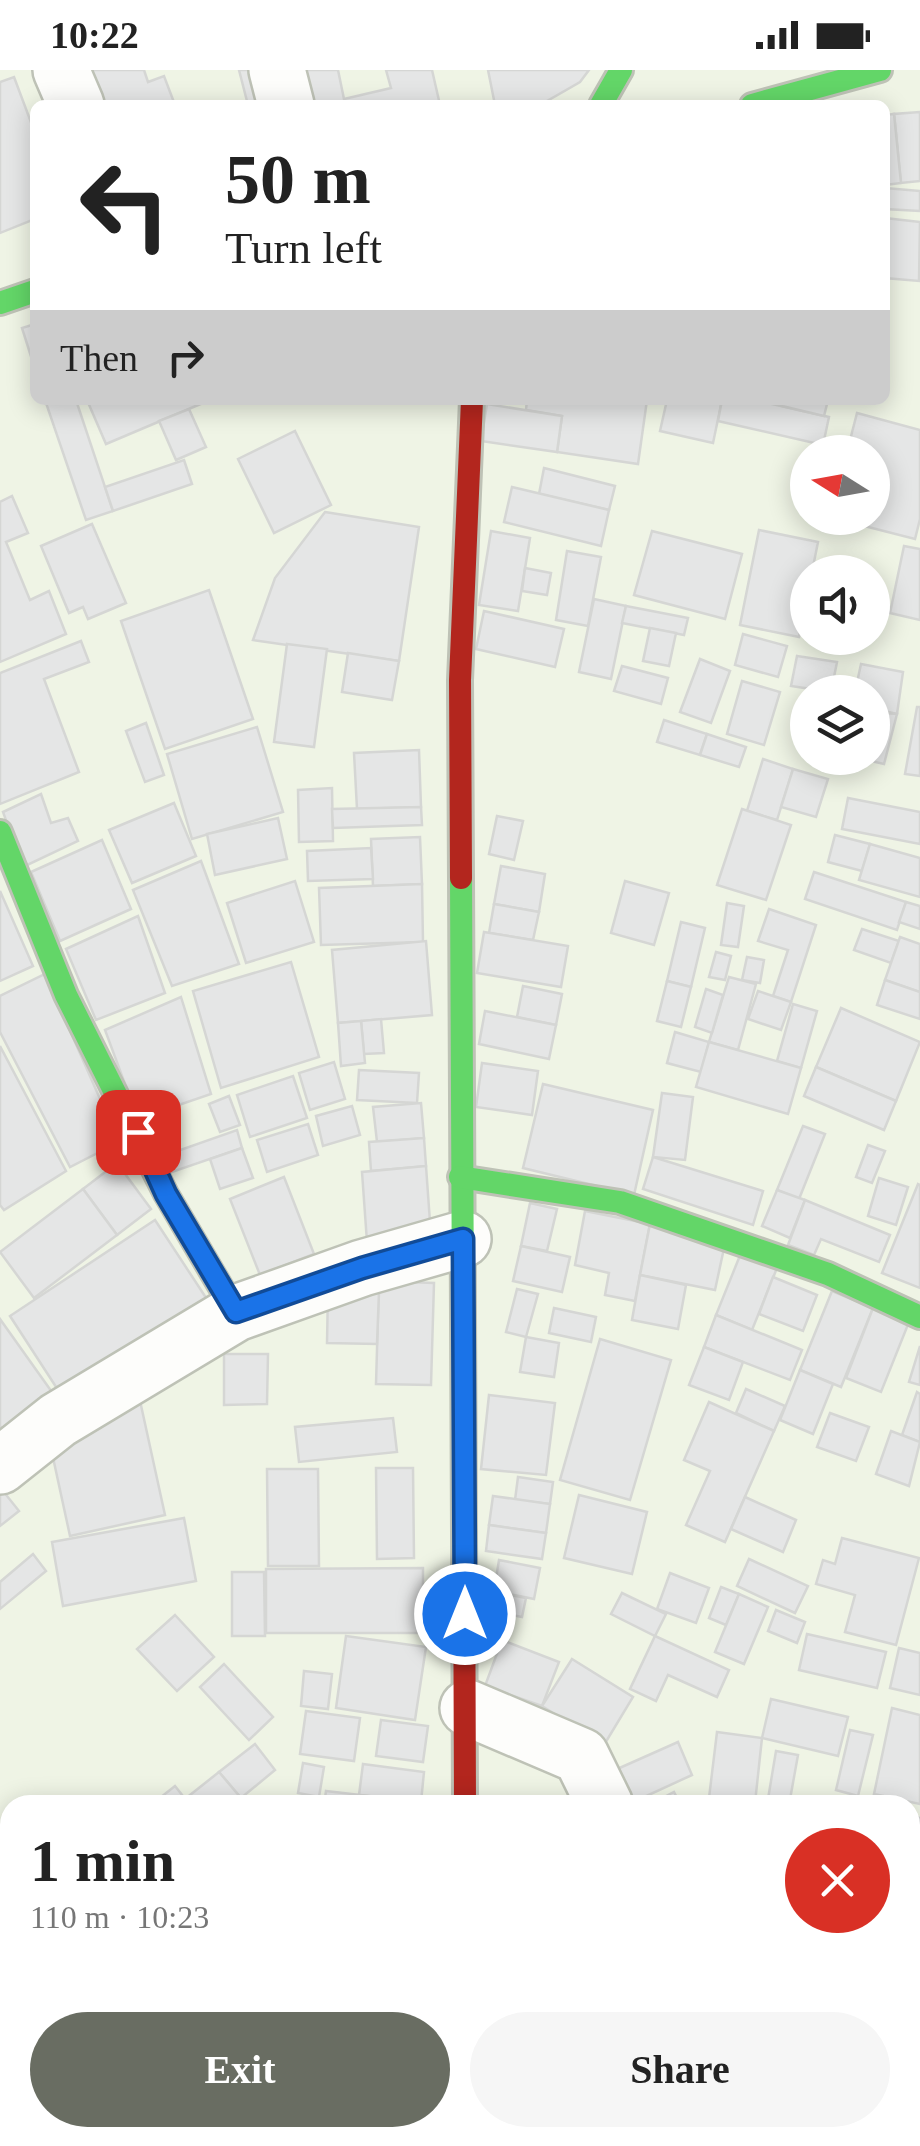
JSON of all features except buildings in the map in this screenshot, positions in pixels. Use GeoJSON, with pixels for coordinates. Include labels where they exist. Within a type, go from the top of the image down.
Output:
{"type":"FeatureCollection","features":[{"type":"Feature","properties":{"kind":"street"},"geometry":{"type":"LineString","coordinates":[[61,70],[74,100]]}},
{"type":"Feature","properties":{"kind":"street"},"geometry":{"type":"LineString","coordinates":[[277,70],[285,100]]}},
{"type":"Feature","properties":{"kind":"street"},"geometry":{"type":"LineString","coordinates":[[604,100],[621,70]]}},
{"type":"Feature","properties":{"kind":"street"},"geometry":{"type":"LineString","coordinates":[[770,100],[880,70]]}},
{"type":"Feature","properties":{"kind":"street"},"geometry":{"type":"LineString","coordinates":[[0,304],[30,292]]}},
{"type":"Feature","properties":{"kind":"street"},"geometry":{"type":"LineString","coordinates":[[465,1795],[468,1708],[460,1177],[460,680],[472,405]]}},
{"type":"Feature","properties":{"kind":"street"},"geometry":{"type":"LineString","coordinates":[[0,832],[66,995],[124,1101],[166,1194],[236,1312]]}},
{"type":"Feature","properties":{"kind":"street"},"geometry":{"type":"LineString","coordinates":[[460,1177],[620,1202],[828,1274],[920,1317]]}},
{"type":"Feature","properties":{"kind":"street"},"geometry":{"type":"LineString","coordinates":[[0,1466],[58,1420],[236,1312],[362,1268],[463,1239]]}},
{"type":"Feature","properties":{"kind":"street"},"geometry":{"type":"LineString","coordinates":[[468,1708],[581,1756],[600,1795]]}},
{"type":"Feature","properties":{"kind":"traffic: fast"},"geometry":{"type":"LineString","coordinates":[[604,100],[621,70]]}},
{"type":"Feature","properties":{"kind":"traffic: fast"},"geometry":{"type":"LineString","coordinates":[[770,100],[880,70]]}},
{"type":"Feature","properties":{"kind":"traffic: fast"},"geometry":{"type":"LineString","coordinates":[[0,303],[30,293]]}},
{"type":"Feature","properties":{"kind":"traffic: fast"},"geometry":{"type":"LineString","coordinates":[[0,832],[66,995],[166,1194],[236,1313]]}},
{"type":"Feature","properties":{"kind":"traffic: fast"},"geometry":{"type":"LineString","coordinates":[[461,878],[464,1534]]}},
{"type":"Feature","properties":{"kind":"traffic: fast"},"geometry":{"type":"LineString","coordinates":[[460,1177],[620,1202],[828,1274],[920,1317]]}},
{"type":"Feature","properties":{"kind":"traffic: jam"},"geometry":{"type":"LineString","coordinates":[[461,878],[460,680],[472,405]]}},
{"type":"Feature","properties":{"kind":"traffic: jam"},"geometry":{"type":"LineString","coordinates":[[464,1534],[465,1795]]}},
{"type":"Feature","properties":{"kind":"route"},"geometry":{"type":"LineString","coordinates":[[138,1132],[166,1194],[236,1312],[362,1268],[463,1239],[465,1614]]}}]}
